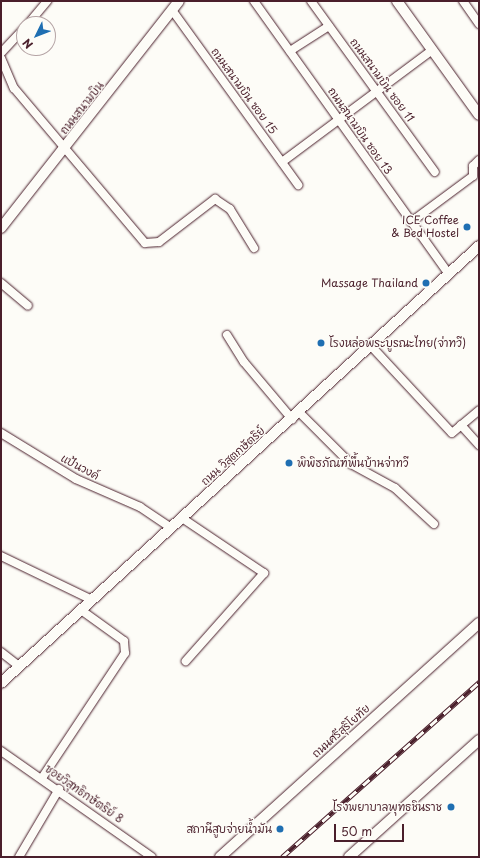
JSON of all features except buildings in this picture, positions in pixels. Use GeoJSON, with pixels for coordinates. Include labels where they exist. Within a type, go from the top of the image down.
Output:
{"type":"FeatureCollection","features":[{"type":"Feature","properties":{"kind":"street"},"geometry":{"type":"LineString","coordinates":[[35,16],[48,1]]}},
{"type":"Feature","properties":{"kind":"street","name":"ถนนสนามบิน"},"geometry":{"type":"LineString","coordinates":[[1,228],[65,149],[179,1]]}},
{"type":"Feature","properties":{"kind":"street","name":"ถนนสนามบิน ซอย 13"},"geometry":{"type":"LineString","coordinates":[[254,1],[448,273]]}},
{"type":"Feature","properties":{"kind":"street","name":"ถนนสนามบิน ซอย 11"},"geometry":{"type":"LineString","coordinates":[[311,1],[435,172]]}},
{"type":"Feature","properties":{"kind":"street"},"geometry":{"type":"LineString","coordinates":[[397,1],[478,111]]}},
{"type":"Feature","properties":{"kind":"street"},"geometry":{"type":"LineString","coordinates":[[464,1],[479,24]]}},
{"type":"Feature","properties":{"kind":"street","name":"ถนนสนามบิน ซอย 15"},"geometry":{"type":"LineString","coordinates":[[172,10],[298,185]]}},
{"type":"Feature","properties":{"kind":"street"},"geometry":{"type":"LineString","coordinates":[[290,51],[329,26]]}},
{"type":"Feature","properties":{"kind":"street"},"geometry":{"type":"LineString","coordinates":[[1,53],[16,37]]}},
{"type":"Feature","properties":{"kind":"street"},"geometry":{"type":"LineString","coordinates":[[282,162],[432,50]]}},
{"type":"Feature","properties":{"kind":"street"},"geometry":{"type":"LineString","coordinates":[[1,58],[14,88],[145,243],[159,242],[215,199],[230,209],[254,248]]}},
{"type":"Feature","properties":{"kind":"street"},"geometry":{"type":"LineString","coordinates":[[411,222],[472,176],[473,166],[479,160]]}},
{"type":"Feature","properties":{"kind":"street","name":"ถนน วิสุตกษัตริย์"},"geometry":{"type":"LineString","coordinates":[[1,682],[372,347],[448,273],[479,246]]}},
{"type":"Feature","properties":{"kind":"street"},"geometry":{"type":"LineString","coordinates":[[1,283],[28,306]]}},
{"type":"Feature","properties":{"kind":"street"},"geometry":{"type":"LineString","coordinates":[[227,335],[244,362],[295,416],[351,464],[395,488],[434,524]]}},
{"type":"Feature","properties":{"kind":"street"},"geometry":{"type":"LineString","coordinates":[[372,347],[452,434],[479,410]]}},
{"type":"Feature","properties":{"kind":"street"},"geometry":{"type":"LineString","coordinates":[[461,426],[479,445]]}},
{"type":"Feature","properties":{"kind":"street","name":"แป้นวงค์"},"geometry":{"type":"LineString","coordinates":[[1,432],[76,480],[140,508],[171,528]]}},
{"type":"Feature","properties":{"kind":"street"},"geometry":{"type":"LineString","coordinates":[[182,518],[264,572],[186,661]]}},
{"type":"Feature","properties":{"kind":"street"},"geometry":{"type":"LineString","coordinates":[[1,556],[92,600]]}},
{"type":"Feature","properties":{"kind":"street"},"geometry":{"type":"LineString","coordinates":[[42,778],[125,653],[124,641],[81,610]]}},
{"type":"Feature","properties":{"kind":"street","name":"ถนนศรีสุริโยทัย"},"geometry":{"type":"LineString","coordinates":[[220,857],[479,623]]}},
{"type":"Feature","properties":{"kind":"street"},"geometry":{"type":"LineString","coordinates":[[1,652],[19,666]]}},
{"type":"Feature","properties":{"kind":"street"},"geometry":{"type":"LineString","coordinates":[[349,857],[479,740]]}},
{"type":"Feature","properties":{"kind":"street","name":"ซอยวิสุทธิกษัตริย์ 8"},"geometry":{"type":"LineString","coordinates":[[1,751],[59,789],[152,857]]}},
{"type":"Feature","properties":{"kind":"street"},"geometry":{"type":"LineString","coordinates":[[20,857],[59,789]]}},
{"type":"Feature","properties":{"kind":"railway"},"geometry":{"type":"LineString","coordinates":[[282,857],[479,682]]}},
{"type":"Feature","properties":{"kind":"place","name":"ICE Coffee & Bed Hostel"},"geometry":{"type":"Point","coordinates":[467,227]}},
{"type":"Feature","properties":{"kind":"place","name":"Massage Thailand"},"geometry":{"type":"Point","coordinates":[426,283]}},
{"type":"Feature","properties":{"kind":"place","name":"โรงหล่อพระบูรณะไทย(จ่าทวี)"},"geometry":{"type":"Point","coordinates":[321,343]}},
{"type":"Feature","properties":{"kind":"place","name":"พิพิธภัณฑ์พื้นบ้านจ่าทวี"},"geometry":{"type":"Point","coordinates":[289,463]}},
{"type":"Feature","properties":{"kind":"place","name":"โรงพยาบาลพุทธชินราช"},"geometry":{"type":"Point","coordinates":[451,807]}},
{"type":"Feature","properties":{"kind":"place","name":"สถานีสูบจ่ายน้ำมัน"},"geometry":{"type":"Point","coordinates":[280,829]}}]}
